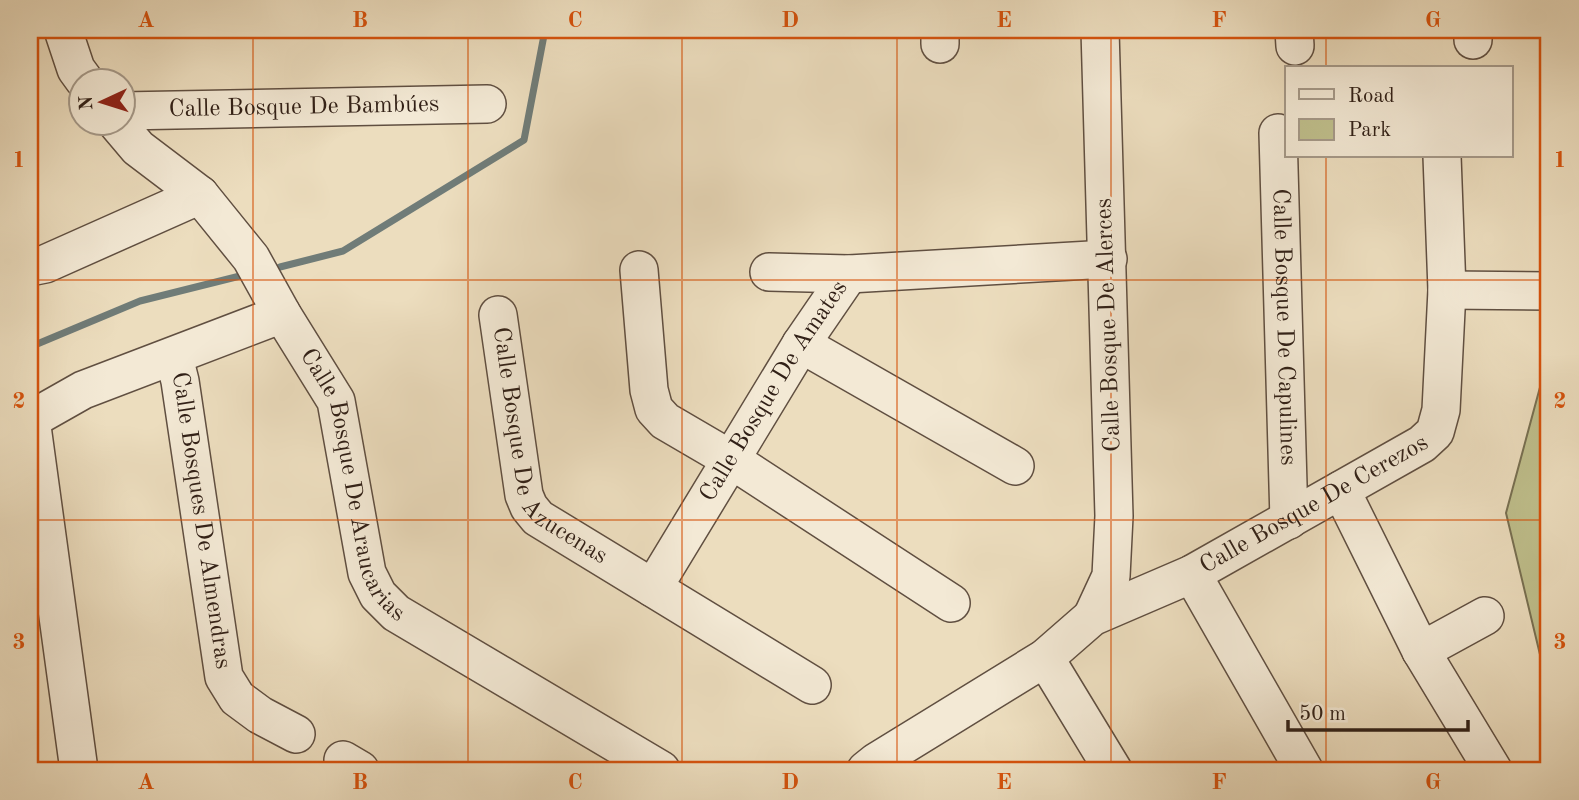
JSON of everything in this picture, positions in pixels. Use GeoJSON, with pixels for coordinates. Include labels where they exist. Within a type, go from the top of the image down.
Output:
{"type":"FeatureCollection","features":[{"type":"Feature","properties":{"kind":"street"},"geometry":{"type":"LineString","coordinates":[[63,30],[75,66]]}},
{"type":"Feature","properties":{"kind":"street","name":"Calle Bosque De Alerces"},"geometry":{"type":"LineString","coordinates":[[1092,617],[1111,576],[1114,516],[1100,30]]}},
{"type":"Feature","properties":{"kind":"street","name":"Calle Bosque De Bambúes"},"geometry":{"type":"LineString","coordinates":[[136,111],[487,104]]}},
{"type":"Feature","properties":{"kind":"street","name":"Calle Bosque De Capulines"},"geometry":{"type":"LineString","coordinates":[[1278,133],[1289,520]]}},
{"type":"Feature","properties":{"kind":"street","name":"Calle Bosque De Araucarias"},"geometry":{"type":"LineString","coordinates":[[128,136],[138,148],[200,195],[251,258],[336,401],[367,573],[378,595],[396,613],[661,770]]}},
{"type":"Feature","properties":{"kind":"street","name":"Calle Bosque De Cerezos"},"geometry":{"type":"LineString","coordinates":[[1092,617],[1192,575],[1422,444],[1435,432],[1441,410],[1447,290],[1442,158]]}},
{"type":"Feature","properties":{"kind":"street"},"geometry":{"type":"LineString","coordinates":[[30,267],[45,264],[200,195]]}},
{"type":"Feature","properties":{"kind":"street","name":"Calle Bosque De Amates"},"geometry":{"type":"LineString","coordinates":[[653,588],[801,344],[849,274],[1108,259]]}},
{"type":"Feature","properties":{"kind":"street"},"geometry":{"type":"LineString","coordinates":[[639,270],[649,390],[654,409],[665,421],[730,459],[951,603]]}},
{"type":"Feature","properties":{"kind":"street"},"geometry":{"type":"LineString","coordinates":[[769,272],[849,274]]}},
{"type":"Feature","properties":{"kind":"street"},"geometry":{"type":"LineString","coordinates":[[1447,290],[1549,291]]}},
{"type":"Feature","properties":{"kind":"street"},"geometry":{"type":"LineString","coordinates":[[79,770],[30,420],[83,390],[282,314]]}},
{"type":"Feature","properties":{"kind":"street","name":"Calle Bosque De Azucenas"},"geometry":{"type":"LineString","coordinates":[[498,315],[528,507],[538,518],[812,685]]}},
{"type":"Feature","properties":{"kind":"street"},"geometry":{"type":"LineString","coordinates":[[801,344],[1015,466]]}},
{"type":"Feature","properties":{"kind":"street","name":"Calle Bosques De Almendras"},"geometry":{"type":"LineString","coordinates":[[174,357],[180,381],[225,677],[237,698],[260,715],[296,734]]}},
{"type":"Feature","properties":{"kind":"street"},"geometry":{"type":"LineString","coordinates":[[1341,490],[1421,651],[1493,770]]}},
{"type":"Feature","properties":{"kind":"street"},"geometry":{"type":"LineString","coordinates":[[1192,575],[1304,770]]}},
{"type":"Feature","properties":{"kind":"street"},"geometry":{"type":"LineString","coordinates":[[1421,651],[1485,616]]}},
{"type":"Feature","properties":{"kind":"street"},"geometry":{"type":"LineString","coordinates":[[866,770],[1045,658],[1092,617]]}},
{"type":"Feature","properties":{"kind":"street"},"geometry":{"type":"LineString","coordinates":[[1045,658],[1113,770]]}},
{"type":"Feature","properties":{"kind":"green space"},"geometry":{"type":"Polygon","coordinates":[[[1549,354],[1549,692],[1506,513],[1549,354]]]}},
{"type":"Feature","properties":{"kind":"waterway"},"geometry":{"type":"LineString","coordinates":[[280,267],[343,251],[524,140],[545,30]]}},
{"type":"Feature","properties":{"kind":"waterway"},"geometry":{"type":"LineString","coordinates":[[30,347],[140,301],[240,276]]}}]}
